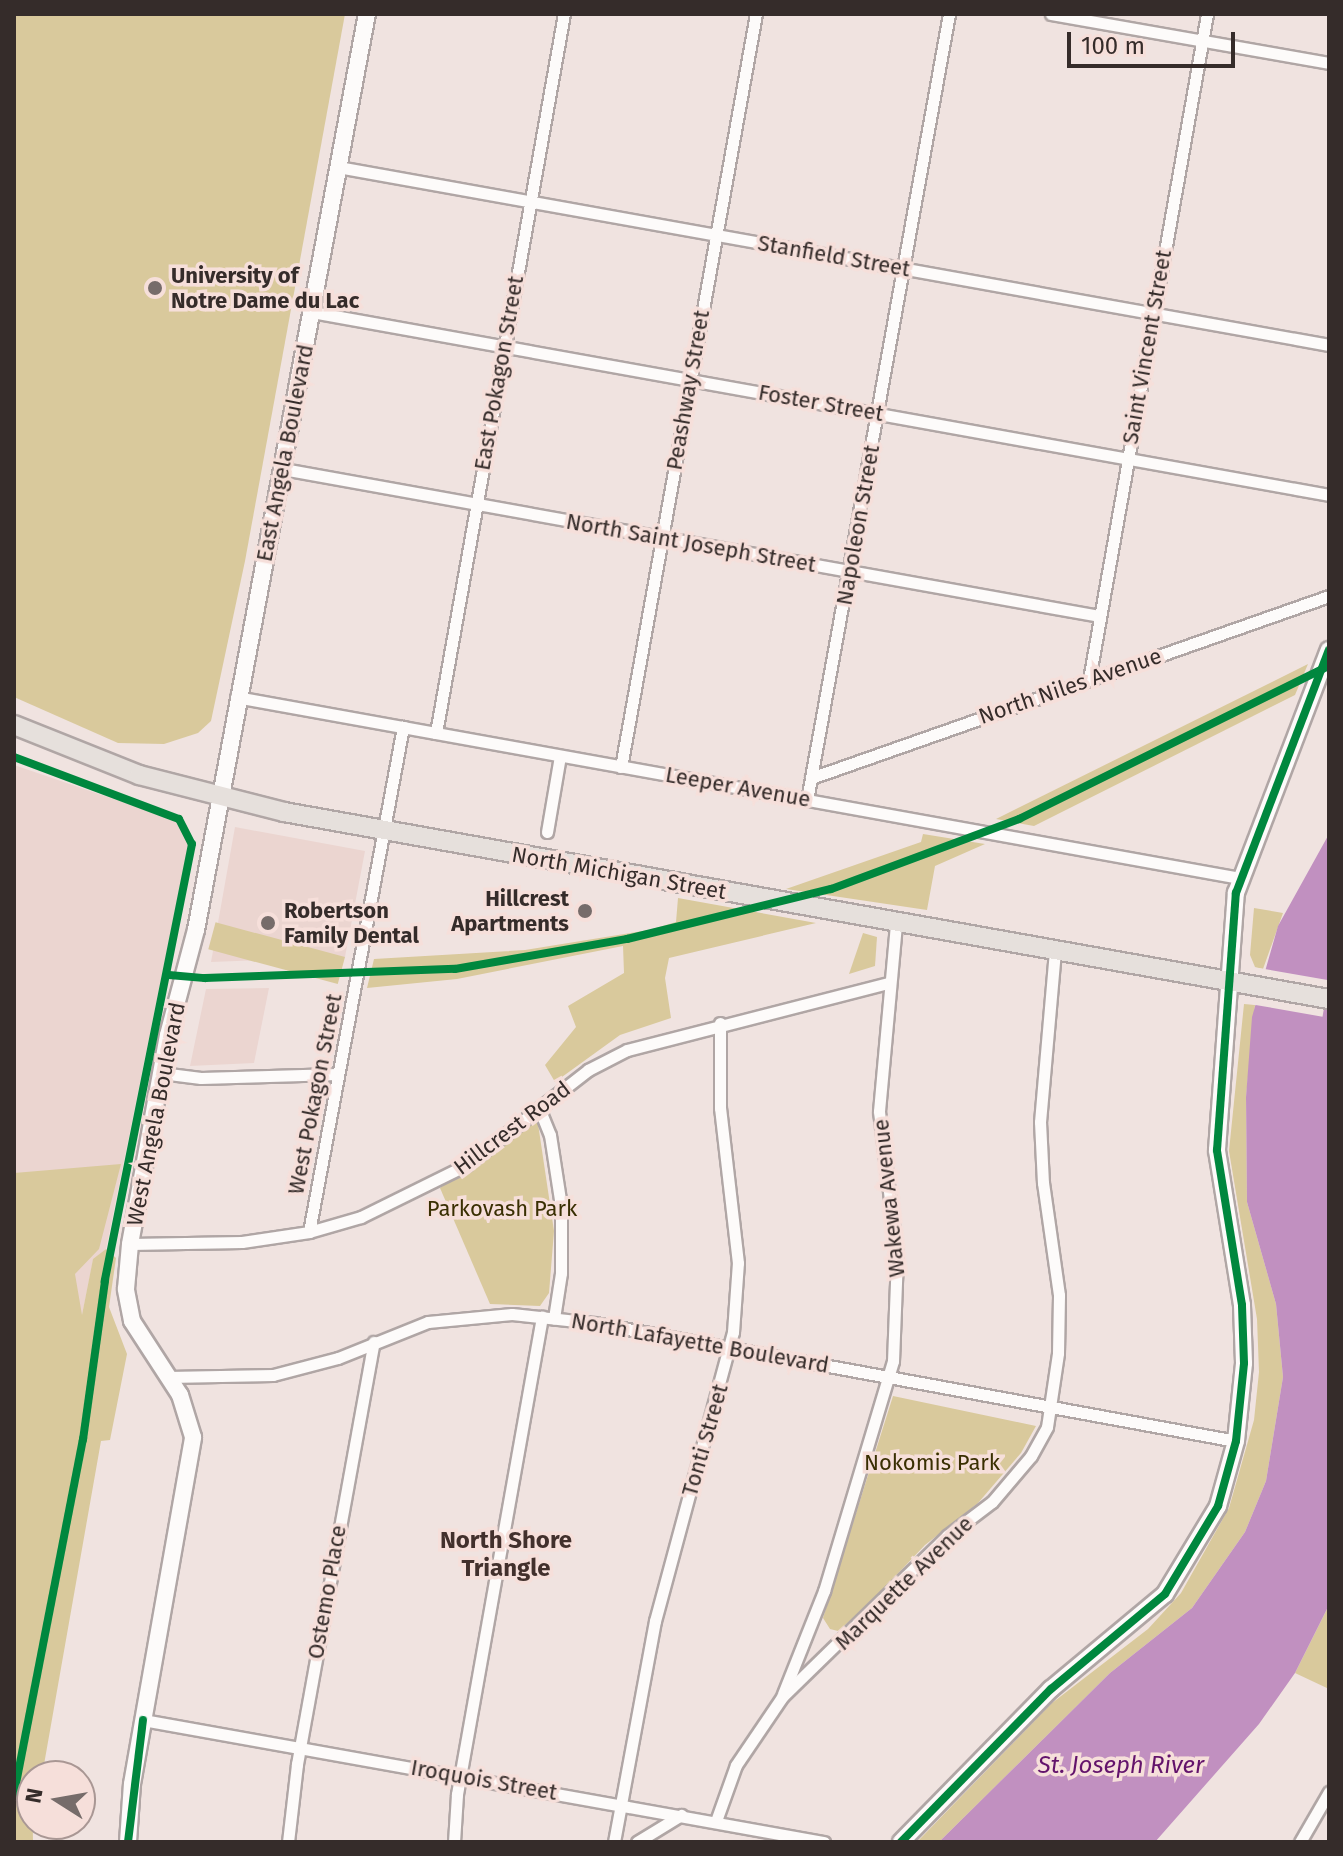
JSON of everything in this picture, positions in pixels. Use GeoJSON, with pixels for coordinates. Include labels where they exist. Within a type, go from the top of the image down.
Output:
{"type":"FeatureCollection","features":[{"type":"Feature","properties":{"kind":"main road","name":"North Michigan Street"},"geometry":{"type":"LineString","coordinates":[[14,725],[103,763],[218,798],[1329,999]]}},
{"type":"Feature","properties":{"kind":"street","name":"East Angela Boulevard"},"geometry":{"type":"LineString","coordinates":[[218,798],[283,469],[367,14]]}},
{"type":"Feature","properties":{"kind":"street","name":"East Pokagon Street"},"geometry":{"type":"LineString","coordinates":[[436,733],[564,14]]}},
{"type":"Feature","properties":{"kind":"street","name":"Peashway Street"},"geometry":{"type":"LineString","coordinates":[[621,767],[756,14]]}},
{"type":"Feature","properties":{"kind":"street","name":"Napoleon Street"},"geometry":{"type":"LineString","coordinates":[[807,800],[949,14]]}},
{"type":"Feature","properties":{"kind":"street"},"geometry":{"type":"LineString","coordinates":[[1051,14],[1329,63]]}},
{"type":"Feature","properties":{"kind":"street","name":"Saint Vincent Street"},"geometry":{"type":"LineString","coordinates":[[1089,680],[1207,14]]}},
{"type":"Feature","properties":{"kind":"street","name":"Stanfield Street"},"geometry":{"type":"LineString","coordinates":[[338,167],[1329,345]]}},
{"type":"Feature","properties":{"kind":"street","name":"Foster Street"},"geometry":{"type":"LineString","coordinates":[[312,312],[1329,495]]}},
{"type":"Feature","properties":{"kind":"street","name":"North Saint Joseph Street"},"geometry":{"type":"LineString","coordinates":[[283,469],[1099,616]]}},
{"type":"Feature","properties":{"kind":"street","name":"North Niles Avenue"},"geometry":{"type":"LineString","coordinates":[[811,778],[1329,596]]}},
{"type":"Feature","properties":{"kind":"street"},"geometry":{"type":"LineString","coordinates":[[901,1842],[1051,1689],[1165,1594],[1218,1506],[1236,1441],[1244,1363],[1242,1305],[1217,1150],[1227,981],[1240,878],[1329,650]]}},
{"type":"Feature","properties":{"kind":"street","name":"Leeper Avenue"},"geometry":{"type":"LineString","coordinates":[[236,697],[1240,878]]}},
{"type":"Feature","properties":{"kind":"street","name":"West Pokagon Street"},"geometry":{"type":"LineString","coordinates":[[309,1232],[403,727]]}},
{"type":"Feature","properties":{"kind":"street"},"geometry":{"type":"LineString","coordinates":[[547,832],[560,756]]}},
{"type":"Feature","properties":{"kind":"street","name":"West Angela Boulevard"},"geometry":{"type":"LineString","coordinates":[[128,1842],[143,1720],[192,1446],[190,1416],[138,1332],[128,1305],[130,1244],[161,1073],[196,930],[218,798]]}},
{"type":"Feature","properties":{"kind":"street","name":"Wakewa Avenue"},"geometry":{"type":"LineString","coordinates":[[782,1697],[824,1591],[890,1377],[898,1281],[879,1111],[888,983],[896,923]]}},
{"type":"Feature","properties":{"kind":"street","name":"Marquette Avenue"},"geometry":{"type":"LineString","coordinates":[[716,1821],[736,1765],[782,1697],[1013,1479],[1047,1427],[1052,1407],[1059,1295],[1043,1183],[1040,1122],[1055,951]]}},
{"type":"Feature","properties":{"kind":"street","name":"Hillcrest Road"},"geometry":{"type":"LineString","coordinates":[[130,1244],[242,1242],[309,1232],[361,1217],[438,1182],[588,1070],[627,1050],[720,1023],[888,983]]}},
{"type":"Feature","properties":{"kind":"street","name":"Tonti Street"},"geometry":{"type":"LineString","coordinates":[[622,1804],[655,1621],[730,1348],[738,1263],[720,1108],[720,1023]]}},
{"type":"Feature","properties":{"kind":"street"},"geometry":{"type":"LineString","coordinates":[[161,1073],[201,1078],[337,1074]]}},
{"type":"Feature","properties":{"kind":"street"},"geometry":{"type":"LineString","coordinates":[[454,1842],[460,1775],[548,1317],[561,1273],[561,1206],[550,1135],[539,1108]]}},
{"type":"Feature","properties":{"kind":"street","name":"North Lafayette Boulevard"},"geometry":{"type":"LineString","coordinates":[[168,1377],[273,1375],[457,1318],[548,1317],[1236,1441]]}},
{"type":"Feature","properties":{"kind":"street","name":"Ostemo Place"},"geometry":{"type":"LineString","coordinates":[[288,1842],[299,1748],[374,1342]]}},
{"type":"Feature","properties":{"kind":"street","name":"Iroquois Street"},"geometry":{"type":"LineString","coordinates":[[143,1720],[824,1842]]}},
{"type":"Feature","properties":{"kind":"street"},"geometry":{"type":"LineString","coordinates":[[1300,1842],[1323,1818],[1329,1792]]}},
{"type":"Feature","properties":{"kind":"street"},"geometry":{"type":"LineString","coordinates":[[614,1842],[622,1804]]}},
{"type":"Feature","properties":{"kind":"street"},"geometry":{"type":"LineString","coordinates":[[637,1842],[681,1815]]}},
{"type":"Feature","properties":{"kind":"shaded area"},"geometry":{"type":"Polygon","coordinates":[[[14,765],[178,821],[189,842],[106,1249],[93,1260],[14,1658],[14,765]]]}},
{"type":"Feature","properties":{"kind":"shaded area"},"geometry":{"type":"Polygon","coordinates":[[[235,827],[365,851],[345,957],[211,962],[235,827]]]}},
{"type":"Feature","properties":{"kind":"shaded area"},"geometry":{"type":"Polygon","coordinates":[[[269,988],[254,1063],[190,1066],[206,989],[269,988]]]}},
{"type":"Feature","properties":{"kind":"green space","name":"University of Notre Dame du Lac"},"geometry":{"type":"Polygon","coordinates":[[[14,14],[345,14],[245,561],[211,721],[198,733],[164,744],[118,743],[14,697],[14,14]]]}},
{"type":"Feature","properties":{"kind":"green space"},"geometry":{"type":"Polygon","coordinates":[[[1308,664],[1295,695],[1034,826],[996,819],[1308,664]]]}},
{"type":"Feature","properties":{"kind":"green space"},"geometry":{"type":"Polygon","coordinates":[[[923,834],[985,844],[935,866],[927,910],[786,889],[921,842],[923,834]]]}},
{"type":"Feature","properties":{"kind":"green space"},"geometry":{"type":"Polygon","coordinates":[[[678,898],[816,923],[669,958],[665,978],[671,1018],[620,1035],[555,1082],[545,1065],[576,1027],[568,1006],[624,973],[623,946],[457,979],[367,988],[374,959],[525,950],[649,930],[676,922],[678,898]]]}},
{"type":"Feature","properties":{"kind":"green space"},"geometry":{"type":"Polygon","coordinates":[[[1254,908],[1283,913],[1263,969],[1255,967],[1250,955],[1254,908]]]}},
{"type":"Feature","properties":{"kind":"green space"},"geometry":{"type":"Polygon","coordinates":[[[216,922],[345,957],[338,984],[208,949],[216,922]]]}},
{"type":"Feature","properties":{"kind":"green space"},"geometry":{"type":"Polygon","coordinates":[[[863,933],[877,937],[875,966],[849,974],[863,933]]]}},
{"type":"Feature","properties":{"kind":"green space"},"geometry":{"type":"Polygon","coordinates":[[[1244,1004],[1255,1005],[1246,1097],[1247,1202],[1276,1304],[1283,1377],[1266,1481],[1245,1532],[1192,1608],[1110,1673],[939,1842],[917,1842],[1052,1703],[1148,1629],[1181,1593],[1229,1508],[1254,1420],[1259,1372],[1257,1319],[1229,1151],[1244,1004]]]}},
{"type":"Feature","properties":{"kind":"green space","name":"Parkovash Park"},"geometry":{"type":"Polygon","coordinates":[[[537,1117],[554,1231],[549,1293],[540,1306],[490,1304],[440,1188],[537,1117]]]}},
{"type":"Feature","properties":{"kind":"green space"},"geometry":{"type":"Polygon","coordinates":[[[121,1164],[99,1249],[75,1274],[82,1315],[93,1259],[106,1249],[116,1258],[109,1307],[127,1354],[110,1440],[101,1441],[45,1760],[16,1760],[16,1840],[33,1842],[14,1842],[14,1173],[121,1164]]]}},
{"type":"Feature","properties":{"kind":"green space","name":"Nokomis Park"},"geometry":{"type":"Polygon","coordinates":[[[893,1396],[1036,1426],[1021,1453],[978,1503],[925,1545],[866,1607],[838,1631],[830,1629],[823,1618],[893,1396]]]}},
{"type":"Feature","properties":{"kind":"green space"},"geometry":{"type":"Polygon","coordinates":[[[1329,1605],[1329,1689],[1295,1673],[1329,1605]]]}},
{"type":"Feature","properties":{"kind":"water","name":"St. Joseph River"},"geometry":{"type":"Polygon","coordinates":[[[1329,834],[1329,1605],[1295,1673],[1259,1724],[1155,1842],[939,1842],[1110,1673],[1192,1608],[1245,1532],[1266,1481],[1283,1377],[1276,1304],[1247,1202],[1246,1097],[1252,1017],[1278,926],[1329,834]]]}},
{"type":"Feature","properties":{"kind":"pier"},"geometry":{"type":"Polygon","coordinates":[[[1259,968],[1329,980],[1322,1017],[1253,1004],[1259,968]]]}},
{"type":"Feature","properties":{"kind":"cycle path"},"geometry":{"type":"LineString","coordinates":[[901,1842],[1051,1689],[1165,1594],[1218,1506],[1236,1441],[1244,1363],[1242,1305],[1217,1150],[1236,893],[1329,650]]}},
{"type":"Feature","properties":{"kind":"cycle path"},"geometry":{"type":"LineString","coordinates":[[169,975],[205,978],[455,969],[627,939],[831,889],[1019,819],[1328,666]]}},
{"type":"Feature","properties":{"kind":"cycle path"},"geometry":{"type":"LineString","coordinates":[[14,757],[179,819],[192,844],[105,1281],[83,1439],[14,1794]]}},
{"type":"Feature","properties":{"kind":"cycle path"},"geometry":{"type":"LineString","coordinates":[[128,1842],[143,1720]]}},
{"type":"Feature","properties":{"kind":"place","name":"University of Notre Dame du Lac"},"geometry":{"type":"Point","coordinates":[155,288]}},
{"type":"Feature","properties":{"kind":"place","name":"Hillcrest Apartments"},"geometry":{"type":"Point","coordinates":[585,911]}},
{"type":"Feature","properties":{"kind":"place","name":"Robertson Family Dental"},"geometry":{"type":"Point","coordinates":[268,923]}},
{"type":"Feature","properties":{"kind":"district","name":"North Shore Triangle"},"geometry":{"type":"Point","coordinates":[506,1555]}}]}
